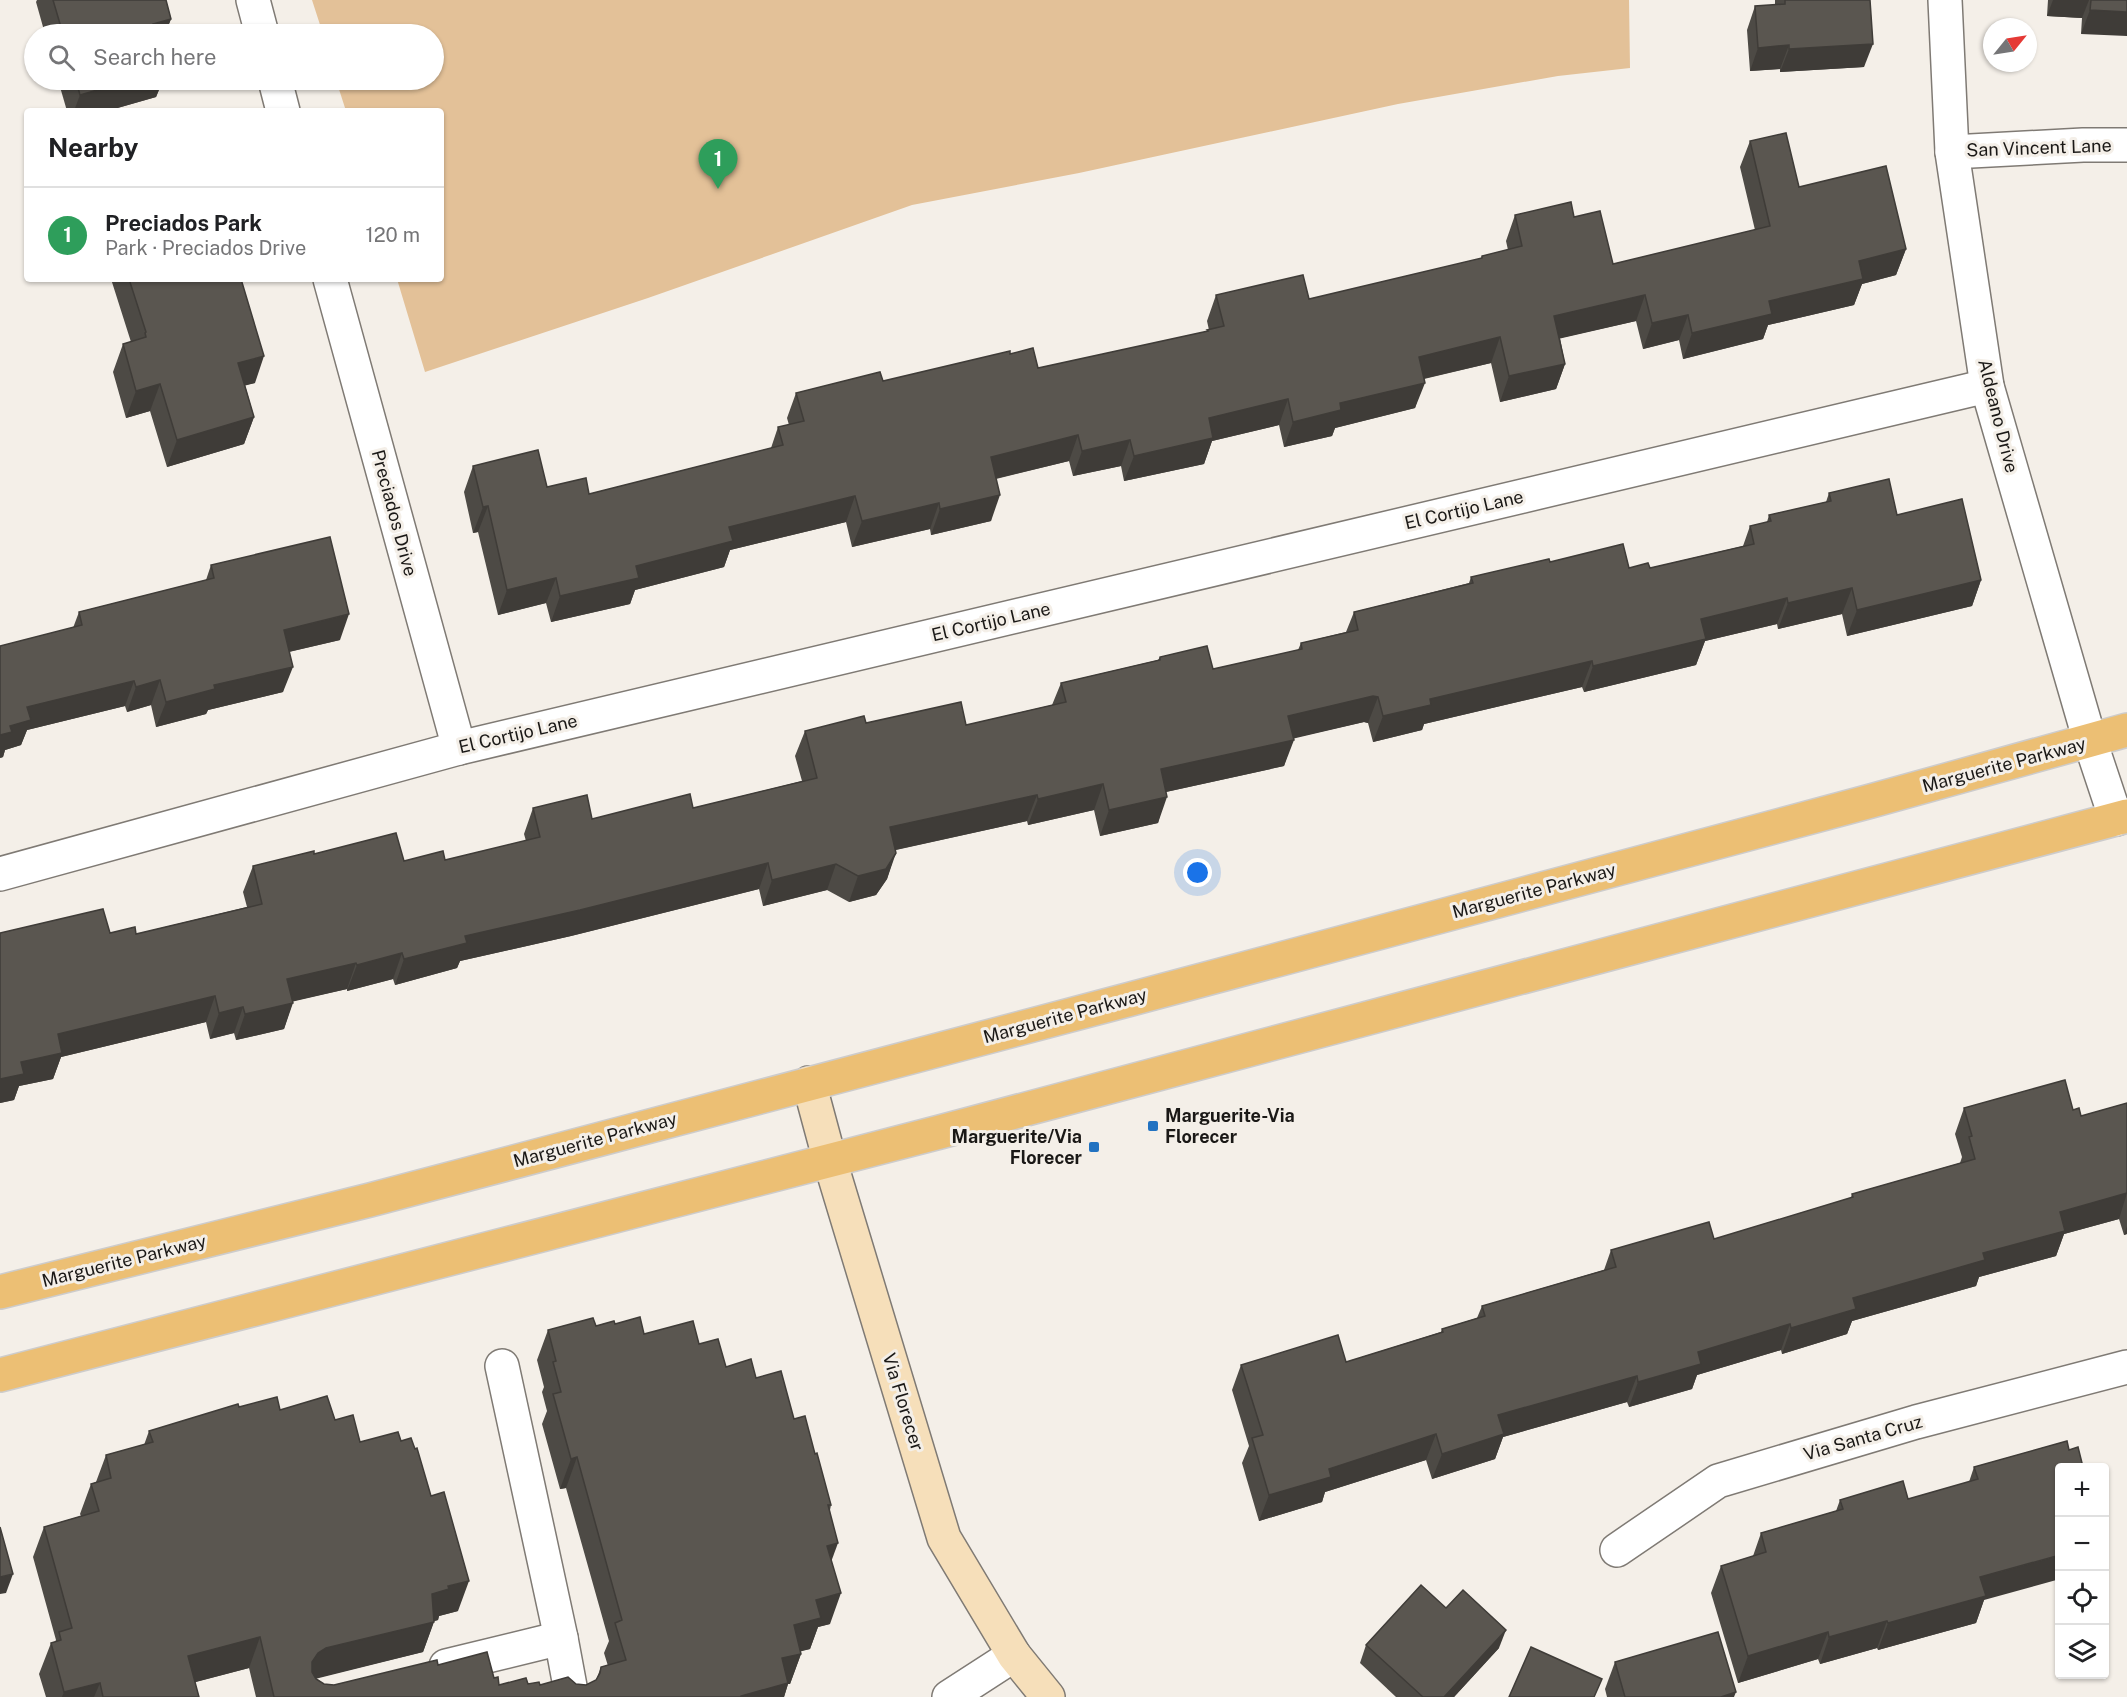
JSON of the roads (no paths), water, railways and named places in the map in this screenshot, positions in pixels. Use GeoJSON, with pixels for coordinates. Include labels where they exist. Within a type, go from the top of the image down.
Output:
{"type":"FeatureCollection","features":[{"type":"Feature","properties":{"kind":"main road","name":"Marguerite Parkway"},"geometry":{"type":"LineString","coordinates":[[0,1292],[381,1197],[1871,801],[2127,730]]}},
{"type":"Feature","properties":{"kind":"main road"},"geometry":{"type":"LineString","coordinates":[[0,1375],[830,1161],[2121,817]]}},
{"type":"Feature","properties":{"kind":"street"},"geometry":{"type":"LineString","coordinates":[[253,0],[259,24]]}},
{"type":"Feature","properties":{"kind":"street","name":"Aldeano Drive"},"geometry":{"type":"LineString","coordinates":[[1945,0],[1952,152],[1987,386],[2090,741],[2121,817]]}},
{"type":"Feature","properties":{"kind":"street"},"geometry":{"type":"LineString","coordinates":[[277,90],[282,108]]}},
{"type":"Feature","properties":{"kind":"street","name":"San Vincent Lane"},"geometry":{"type":"LineString","coordinates":[[1952,152],[2127,145]]}},
{"type":"Feature","properties":{"kind":"street","name":"Preciados Drive"},"geometry":{"type":"LineString","coordinates":[[331,282],[459,747]]}},
{"type":"Feature","properties":{"kind":"street","name":"El Cortijo Lane"},"geometry":{"type":"LineString","coordinates":[[0,874],[459,747],[1987,386]]}},
{"type":"Feature","properties":{"kind":"street","name":"Via Florecer"},"geometry":{"type":"LineString","coordinates":[[809,1083],[830,1161],[944,1538],[1014,1655],[1048,1697]]}},
{"type":"Feature","properties":{"kind":"street"},"geometry":{"type":"LineString","coordinates":[[502,1365],[572,1697]]}},
{"type":"Feature","properties":{"kind":"street","name":"Via Santa Cruz"},"geometry":{"type":"LineString","coordinates":[[1617,1550],[1718,1481],[1916,1422],[2127,1366]]}},
{"type":"Feature","properties":{"kind":"street"},"geometry":{"type":"LineString","coordinates":[[423,1672],[561,1638]]}},
{"type":"Feature","properties":{"kind":"street"},"geometry":{"type":"LineString","coordinates":[[949,1697],[1014,1655]]}},
{"type":"Feature","properties":{"kind":"place","name":"Preciados Park"},"geometry":{"type":"Point","coordinates":[718,189]}},
{"type":"Feature","properties":{"kind":"place","name":"Marguerite-Via Florecer"},"geometry":{"type":"Point","coordinates":[1153,1126]}},
{"type":"Feature","properties":{"kind":"place","name":"Marguerite/Via Florecer"},"geometry":{"type":"Point","coordinates":[1094,1147]}}]}
